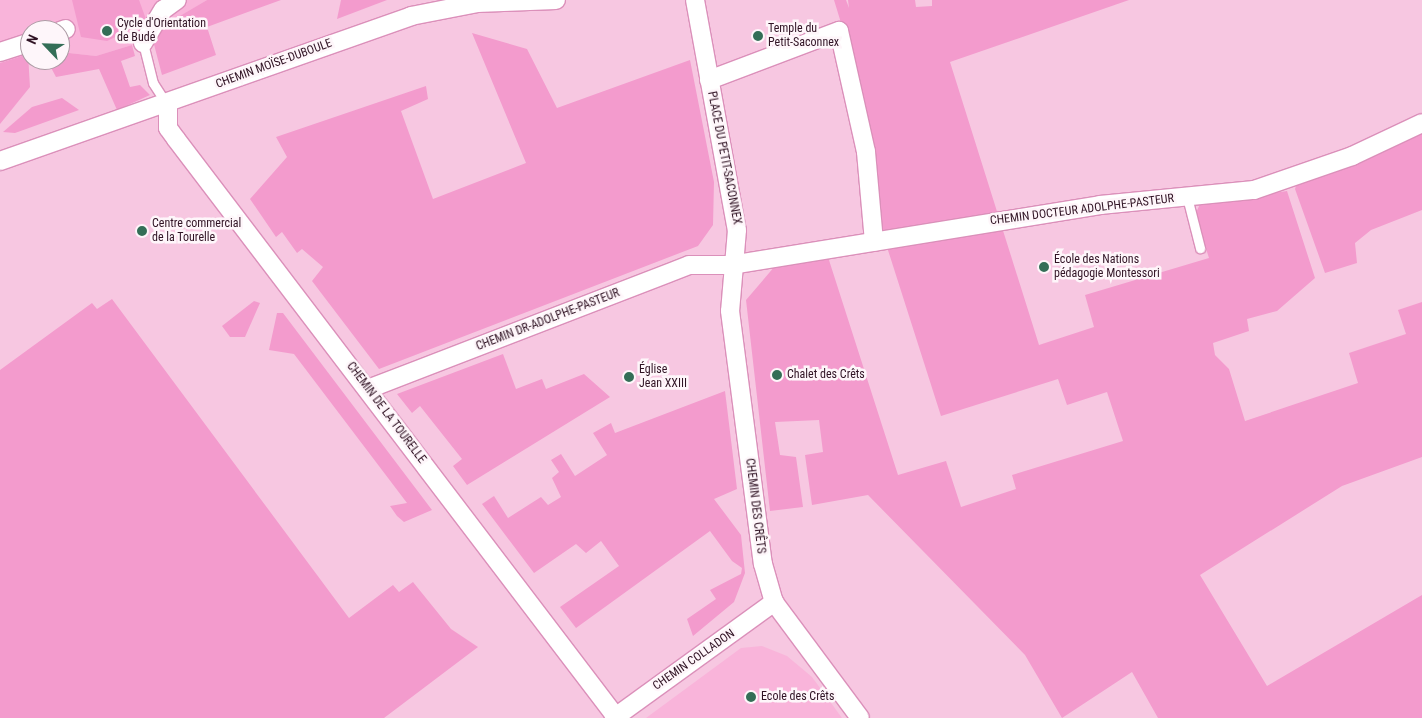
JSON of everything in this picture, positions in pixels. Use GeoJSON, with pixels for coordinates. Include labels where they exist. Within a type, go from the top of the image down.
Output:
{"type":"FeatureCollection","features":[{"type":"Feature","properties":{"kind":"street"},"geometry":{"type":"LineString","coordinates":[[143,43],[163,10],[177,0]]}},
{"type":"Feature","properties":{"kind":"street","name":"CHEMIN MOÏSE-DUBOULE"},"geometry":{"type":"LineString","coordinates":[[0,161],[168,106],[411,16],[469,4],[556,0]]}},
{"type":"Feature","properties":{"kind":"street","name":"PLACE DU PETIT-SACONNEX"},"geometry":{"type":"LineString","coordinates":[[696,0],[737,230],[731,265]]}},
{"type":"Feature","properties":{"kind":"street","name":"PLACE DU PETIT-SACONNEX"},"geometry":{"type":"LineString","coordinates":[[709,80],[838,30],[866,152],[874,242]]}},
{"type":"Feature","properties":{"kind":"street"},"geometry":{"type":"LineString","coordinates":[[0,52],[20,45]]}},
{"type":"Feature","properties":{"kind":"street","name":"CHEMIN DE LA TOURELLE"},"geometry":{"type":"LineString","coordinates":[[168,106],[168,128],[176,139],[368,389],[615,717]]}},
{"type":"Feature","properties":{"kind":"street","name":"CHEMIN DOCTEUR ADOLPHE-PASTEUR"},"geometry":{"type":"LineString","coordinates":[[731,265],[1090,207],[1254,190],[1288,180],[1422,123]]}},
{"type":"Feature","properties":{"kind":"street","name":"CHEMIN DR-ADOLPHE-PASTEUR"},"geometry":{"type":"LineString","coordinates":[[368,389],[681,268],[704,263],[731,265]]}},
{"type":"Feature","properties":{"kind":"street","name":"CHEMIN DES CRÊTS"},"geometry":{"type":"LineString","coordinates":[[731,265],[736,359],[763,564],[774,602],[860,718]]}},
{"type":"Feature","properties":{"kind":"street","name":"CHEMIN COLLADON"},"geometry":{"type":"LineString","coordinates":[[615,717],[774,602]]}},
{"type":"Feature","properties":{"kind":"lane"},"geometry":{"type":"LineString","coordinates":[[143,43],[153,83],[168,106]]}},
{"type":"Feature","properties":{"kind":"lane"},"geometry":{"type":"LineString","coordinates":[[1187,197],[1200,248]]}},
{"type":"Feature","properties":{"kind":"shaded area","name":"Cycle d'Orientation de Budé"},"geometry":{"type":"Polygon","coordinates":[[[0,0],[207,0],[132,45],[96,56],[70,53],[70,20],[20,20],[20,56],[0,63],[0,0]]]}},
{"type":"Feature","properties":{"kind":"shaded area"},"geometry":{"type":"Polygon","coordinates":[[[72,0],[139,0],[147,22],[107,41],[81,37],[72,0]]]}},
{"type":"Feature","properties":{"kind":"shaded area"},"geometry":{"type":"Polygon","coordinates":[[[207,0],[281,0],[207,27],[216,55],[162,75],[151,33],[207,0]]]}},
{"type":"Feature","properties":{"kind":"shaded area"},"geometry":{"type":"Polygon","coordinates":[[[341,0],[387,0],[337,19],[341,0]]]}},
{"type":"Feature","properties":{"kind":"shaded area"},"geometry":{"type":"Polygon","coordinates":[[[834,0],[846,0],[849,8],[848,0],[915,0],[916,7],[932,6],[932,0],[1129,0],[950,62],[1039,345],[1094,327],[1085,295],[1209,258],[1195,215],[1200,204],[1287,191],[1315,278],[1277,311],[1247,319],[1249,331],[1213,343],[1215,355],[1229,369],[1245,421],[1358,383],[1349,353],[1406,334],[1398,310],[1422,302],[1422,457],[1342,486],[1200,575],[1267,686],[1422,595],[1422,718],[1158,718],[1132,672],[1062,718],[1025,655],[868,495],[812,505],[805,455],[823,452],[819,420],[775,422],[780,455],[796,457],[803,507],[770,511],[746,300],[775,266],[828,257],[898,475],[946,461],[961,507],[1016,489],[1012,475],[1123,441],[1107,392],[1067,405],[1058,379],[941,416],[879,222],[865,101],[834,0]]]}},
{"type":"Feature","properties":{"kind":"shaded area"},"geometry":{"type":"Polygon","coordinates":[[[472,33],[527,49],[557,108],[690,60],[714,182],[713,225],[698,246],[379,369],[312,281],[323,267],[302,249],[297,253],[282,232],[276,237],[250,199],[287,157],[276,137],[426,86],[428,99],[401,111],[433,199],[526,163],[472,33]]]}},
{"type":"Feature","properties":{"kind":"shaded area"},"geometry":{"type":"Polygon","coordinates":[[[132,45],[135,56],[121,61],[130,87],[140,85],[150,95],[117,110],[99,69],[56,77],[52,70],[70,70],[70,53],[96,56],[132,45]]]}},
{"type":"Feature","properties":{"kind":"shaded area"},"geometry":{"type":"Polygon","coordinates":[[[20,57],[20,70],[29,70],[30,87],[0,124],[0,63],[20,57]]]}},
{"type":"Feature","properties":{"kind":"shaded area"},"geometry":{"type":"Polygon","coordinates":[[[62,98],[79,110],[15,133],[3,132],[32,107],[62,98]]]}},
{"type":"Feature","properties":{"kind":"shaded area"},"geometry":{"type":"Polygon","coordinates":[[[1422,133],[1422,210],[1371,230],[1355,243],[1357,263],[1325,273],[1295,189],[1297,183],[1422,133]]]}},
{"type":"Feature","properties":{"kind":"shaded area"},"geometry":{"type":"Polygon","coordinates":[[[112,299],[349,618],[393,585],[399,592],[413,582],[451,629],[478,647],[384,718],[0,718],[0,370],[92,303],[97,309],[112,299]]]}},
{"type":"Feature","properties":{"kind":"shaded area"},"geometry":{"type":"Polygon","coordinates":[[[254,301],[260,303],[245,337],[230,337],[222,326],[254,301]]]}},
{"type":"Feature","properties":{"kind":"shaded area"},"geometry":{"type":"Polygon","coordinates":[[[277,313],[283,313],[432,510],[404,522],[397,516],[390,506],[407,503],[294,354],[269,350],[277,313]]]}},
{"type":"Feature","properties":{"kind":"shaded area"},"geometry":{"type":"Polygon","coordinates":[[[503,354],[516,389],[542,379],[546,389],[584,374],[610,397],[467,485],[453,466],[462,459],[420,406],[412,413],[397,394],[503,354]]]}},
{"type":"Feature","properties":{"kind":"shaded area"},"geometry":{"type":"Polygon","coordinates":[[[725,391],[737,489],[714,499],[741,535],[745,573],[734,602],[693,636],[687,619],[716,599],[710,590],[741,574],[742,568],[732,561],[710,531],[576,628],[560,607],[619,566],[601,541],[586,553],[576,544],[534,573],[482,504],[494,496],[508,518],[541,497],[548,505],[561,497],[552,478],[559,472],[551,460],[561,454],[575,476],[607,455],[593,433],[611,423],[615,433],[725,391]]]}},
{"type":"Feature","properties":{"kind":"shaded area","name":"Ecole des Crêts"},"geometry":{"type":"Polygon","coordinates":[[[762,646],[787,656],[812,677],[842,718],[646,718],[741,648],[762,646]]]}},
{"type":"Feature","properties":{"kind":"place","name":"Cycle d'Orientation de Budé"},"geometry":{"type":"Point","coordinates":[107,31]}},
{"type":"Feature","properties":{"kind":"place","name":"Temple du Petit-Saconnex"},"geometry":{"type":"Point","coordinates":[758,36]}},
{"type":"Feature","properties":{"kind":"place","name":"Centre commercial de la Tourelle"},"geometry":{"type":"Point","coordinates":[142,231]}},
{"type":"Feature","properties":{"kind":"place","name":"École des Nations pédagogie Montessori"},"geometry":{"type":"Point","coordinates":[1044,267]}},
{"type":"Feature","properties":{"kind":"place","name":"Chalet des Crêts"},"geometry":{"type":"Point","coordinates":[777,375]}},
{"type":"Feature","properties":{"kind":"place","name":"Église Jean XXIII"},"geometry":{"type":"Point","coordinates":[629,377]}},
{"type":"Feature","properties":{"kind":"place","name":"Ecole des Crêts"},"geometry":{"type":"Point","coordinates":[751,697]}}]}
